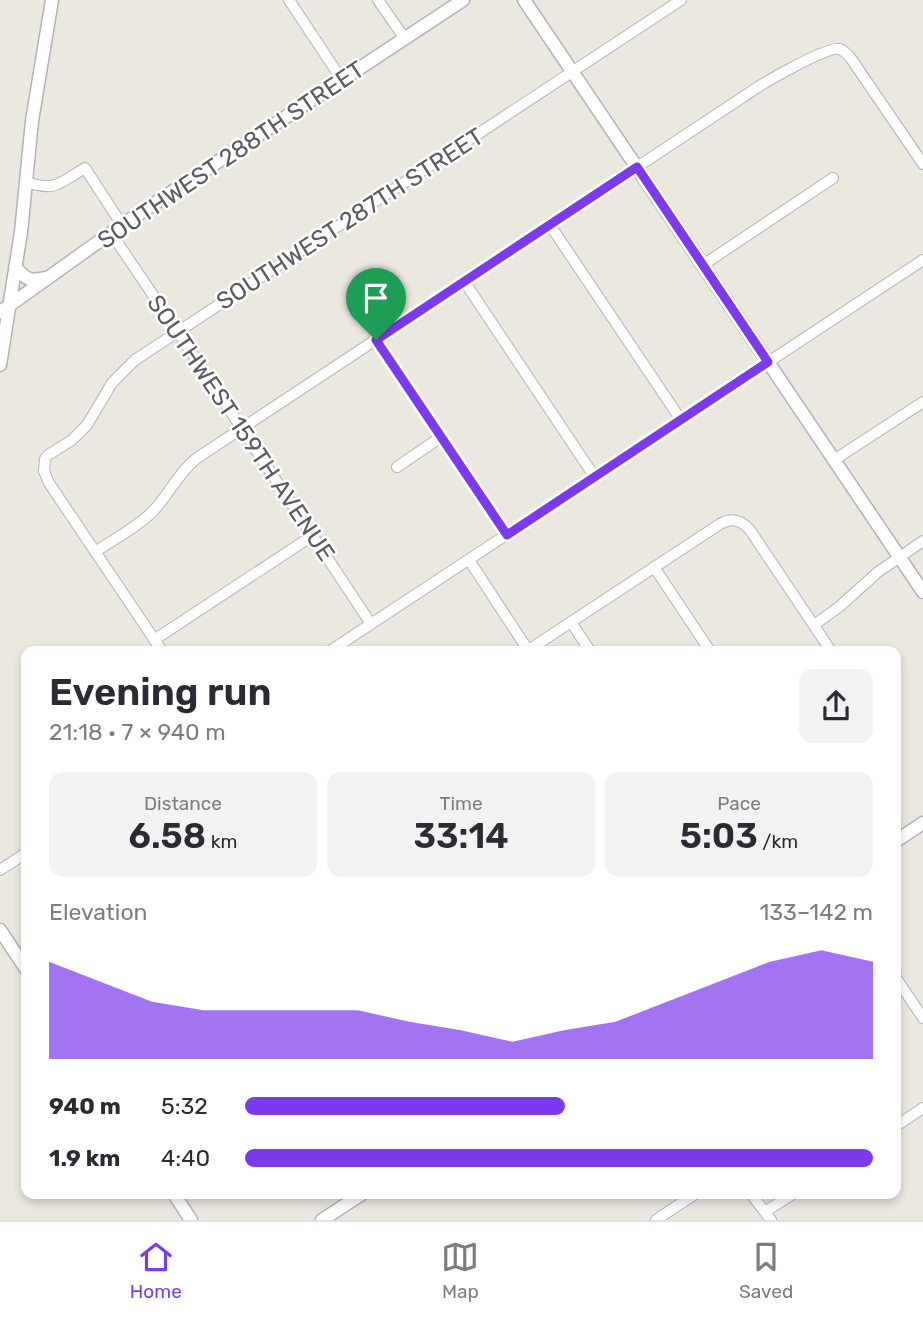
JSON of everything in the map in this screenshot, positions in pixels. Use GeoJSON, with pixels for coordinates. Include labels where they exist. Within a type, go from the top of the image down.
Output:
{"type":"FeatureCollection","features":[{"type":"Feature","properties":{"kind":"street"},"geometry":{"type":"LineString","coordinates":[[0,365],[4,309],[15,267],[33,121],[52,0]]}},
{"type":"Feature","properties":{"kind":"street"},"geometry":{"type":"LineString","coordinates":[[289,0],[342,80]]}},
{"type":"Feature","properties":{"kind":"street"},"geometry":{"type":"LineString","coordinates":[[378,0],[405,39]]}},
{"type":"Feature","properties":{"kind":"street","name":"SOUTHWEST 288TH STREET"},"geometry":{"type":"LineString","coordinates":[[4,309],[116,229],[464,0]]}},
{"type":"Feature","properties":{"kind":"street"},"geometry":{"type":"LineString","coordinates":[[524,0],[923,592]]}},
{"type":"Feature","properties":{"kind":"street","name":"SOUTHWEST 287TH STREET"},"geometry":{"type":"LineString","coordinates":[[95,552],[49,483],[44,463],[48,455],[72,439],[86,425],[112,383],[127,366],[681,0]]}},
{"type":"Feature","properties":{"kind":"street"},"geometry":{"type":"LineString","coordinates":[[158,646],[95,552],[156,509],[188,465],[763,84],[824,52],[843,50],[923,164]]}},
{"type":"Feature","properties":{"kind":"street"},"geometry":{"type":"LineString","coordinates":[[912,148],[922,141]]}},
{"type":"Feature","properties":{"kind":"street","name":"SOUTHWEST 159TH AVENUE"},"geometry":{"type":"LineString","coordinates":[[26,182],[41,187],[53,187],[85,168],[116,229],[178,332],[371,624]]}},
{"type":"Feature","properties":{"kind":"street"},"geometry":{"type":"LineString","coordinates":[[703,265],[833,178]]}},
{"type":"Feature","properties":{"kind":"street"},"geometry":{"type":"LineString","coordinates":[[550,225],[681,419]]}},
{"type":"Feature","properties":{"kind":"street"},"geometry":{"type":"LineString","coordinates":[[338,646],[923,260]]}},
{"type":"Feature","properties":{"kind":"street"},"geometry":{"type":"LineString","coordinates":[[15,267],[34,281],[49,278]]}},
{"type":"Feature","properties":{"kind":"street"},"geometry":{"type":"LineString","coordinates":[[464,281],[594,477]]}},
{"type":"Feature","properties":{"kind":"street"},"geometry":{"type":"LineString","coordinates":[[376,340],[507,535]]}},
{"type":"Feature","properties":{"kind":"street"},"geometry":{"type":"LineString","coordinates":[[834,460],[923,402]]}},
{"type":"Feature","properties":{"kind":"street"},"geometry":{"type":"LineString","coordinates":[[397,467],[441,437]]}},
{"type":"Feature","properties":{"kind":"street"},"geometry":{"type":"LineString","coordinates":[[534,646],[720,524],[738,520],[750,530],[828,646]]}},
{"type":"Feature","properties":{"kind":"street"},"geometry":{"type":"LineString","coordinates":[[154,640],[312,536]]}},
{"type":"Feature","properties":{"kind":"street"},"geometry":{"type":"LineString","coordinates":[[814,625],[872,577],[923,541]]}},
{"type":"Feature","properties":{"kind":"street"},"geometry":{"type":"LineString","coordinates":[[469,560],[525,646]]}},
{"type":"Feature","properties":{"kind":"street"},"geometry":{"type":"LineString","coordinates":[[654,567],[707,646]]}},
{"type":"Feature","properties":{"kind":"street"},"geometry":{"type":"LineString","coordinates":[[570,622],[587,646]]}},
{"type":"Feature","properties":{"kind":"street"},"geometry":{"type":"LineString","coordinates":[[901,838],[923,823]]}},
{"type":"Feature","properties":{"kind":"street"},"geometry":{"type":"LineString","coordinates":[[0,870],[21,856]]}},
{"type":"Feature","properties":{"kind":"street"},"geometry":{"type":"LineString","coordinates":[[0,930],[21,962]]}},
{"type":"Feature","properties":{"kind":"street"},"geometry":{"type":"LineString","coordinates":[[901,985],[923,1018]]}},
{"type":"Feature","properties":{"kind":"street"},"geometry":{"type":"LineString","coordinates":[[901,1123],[923,1108]]}},
{"type":"Feature","properties":{"kind":"street"},"geometry":{"type":"LineString","coordinates":[[177,1199],[191,1220]]}},
{"type":"Feature","properties":{"kind":"street"},"geometry":{"type":"LineString","coordinates":[[322,1220],[354,1199]]}},
{"type":"Feature","properties":{"kind":"street"},"geometry":{"type":"LineString","coordinates":[[656,1220],[688,1199]]}},
{"type":"Feature","properties":{"kind":"street"},"geometry":{"type":"LineString","coordinates":[[755,1199],[769,1216],[788,1199]]}},
{"type":"Feature","properties":{"kind":"route"},"geometry":{"type":"LineString","coordinates":[[637,167],[768,362],[507,535],[376,340],[637,167]]}}]}
